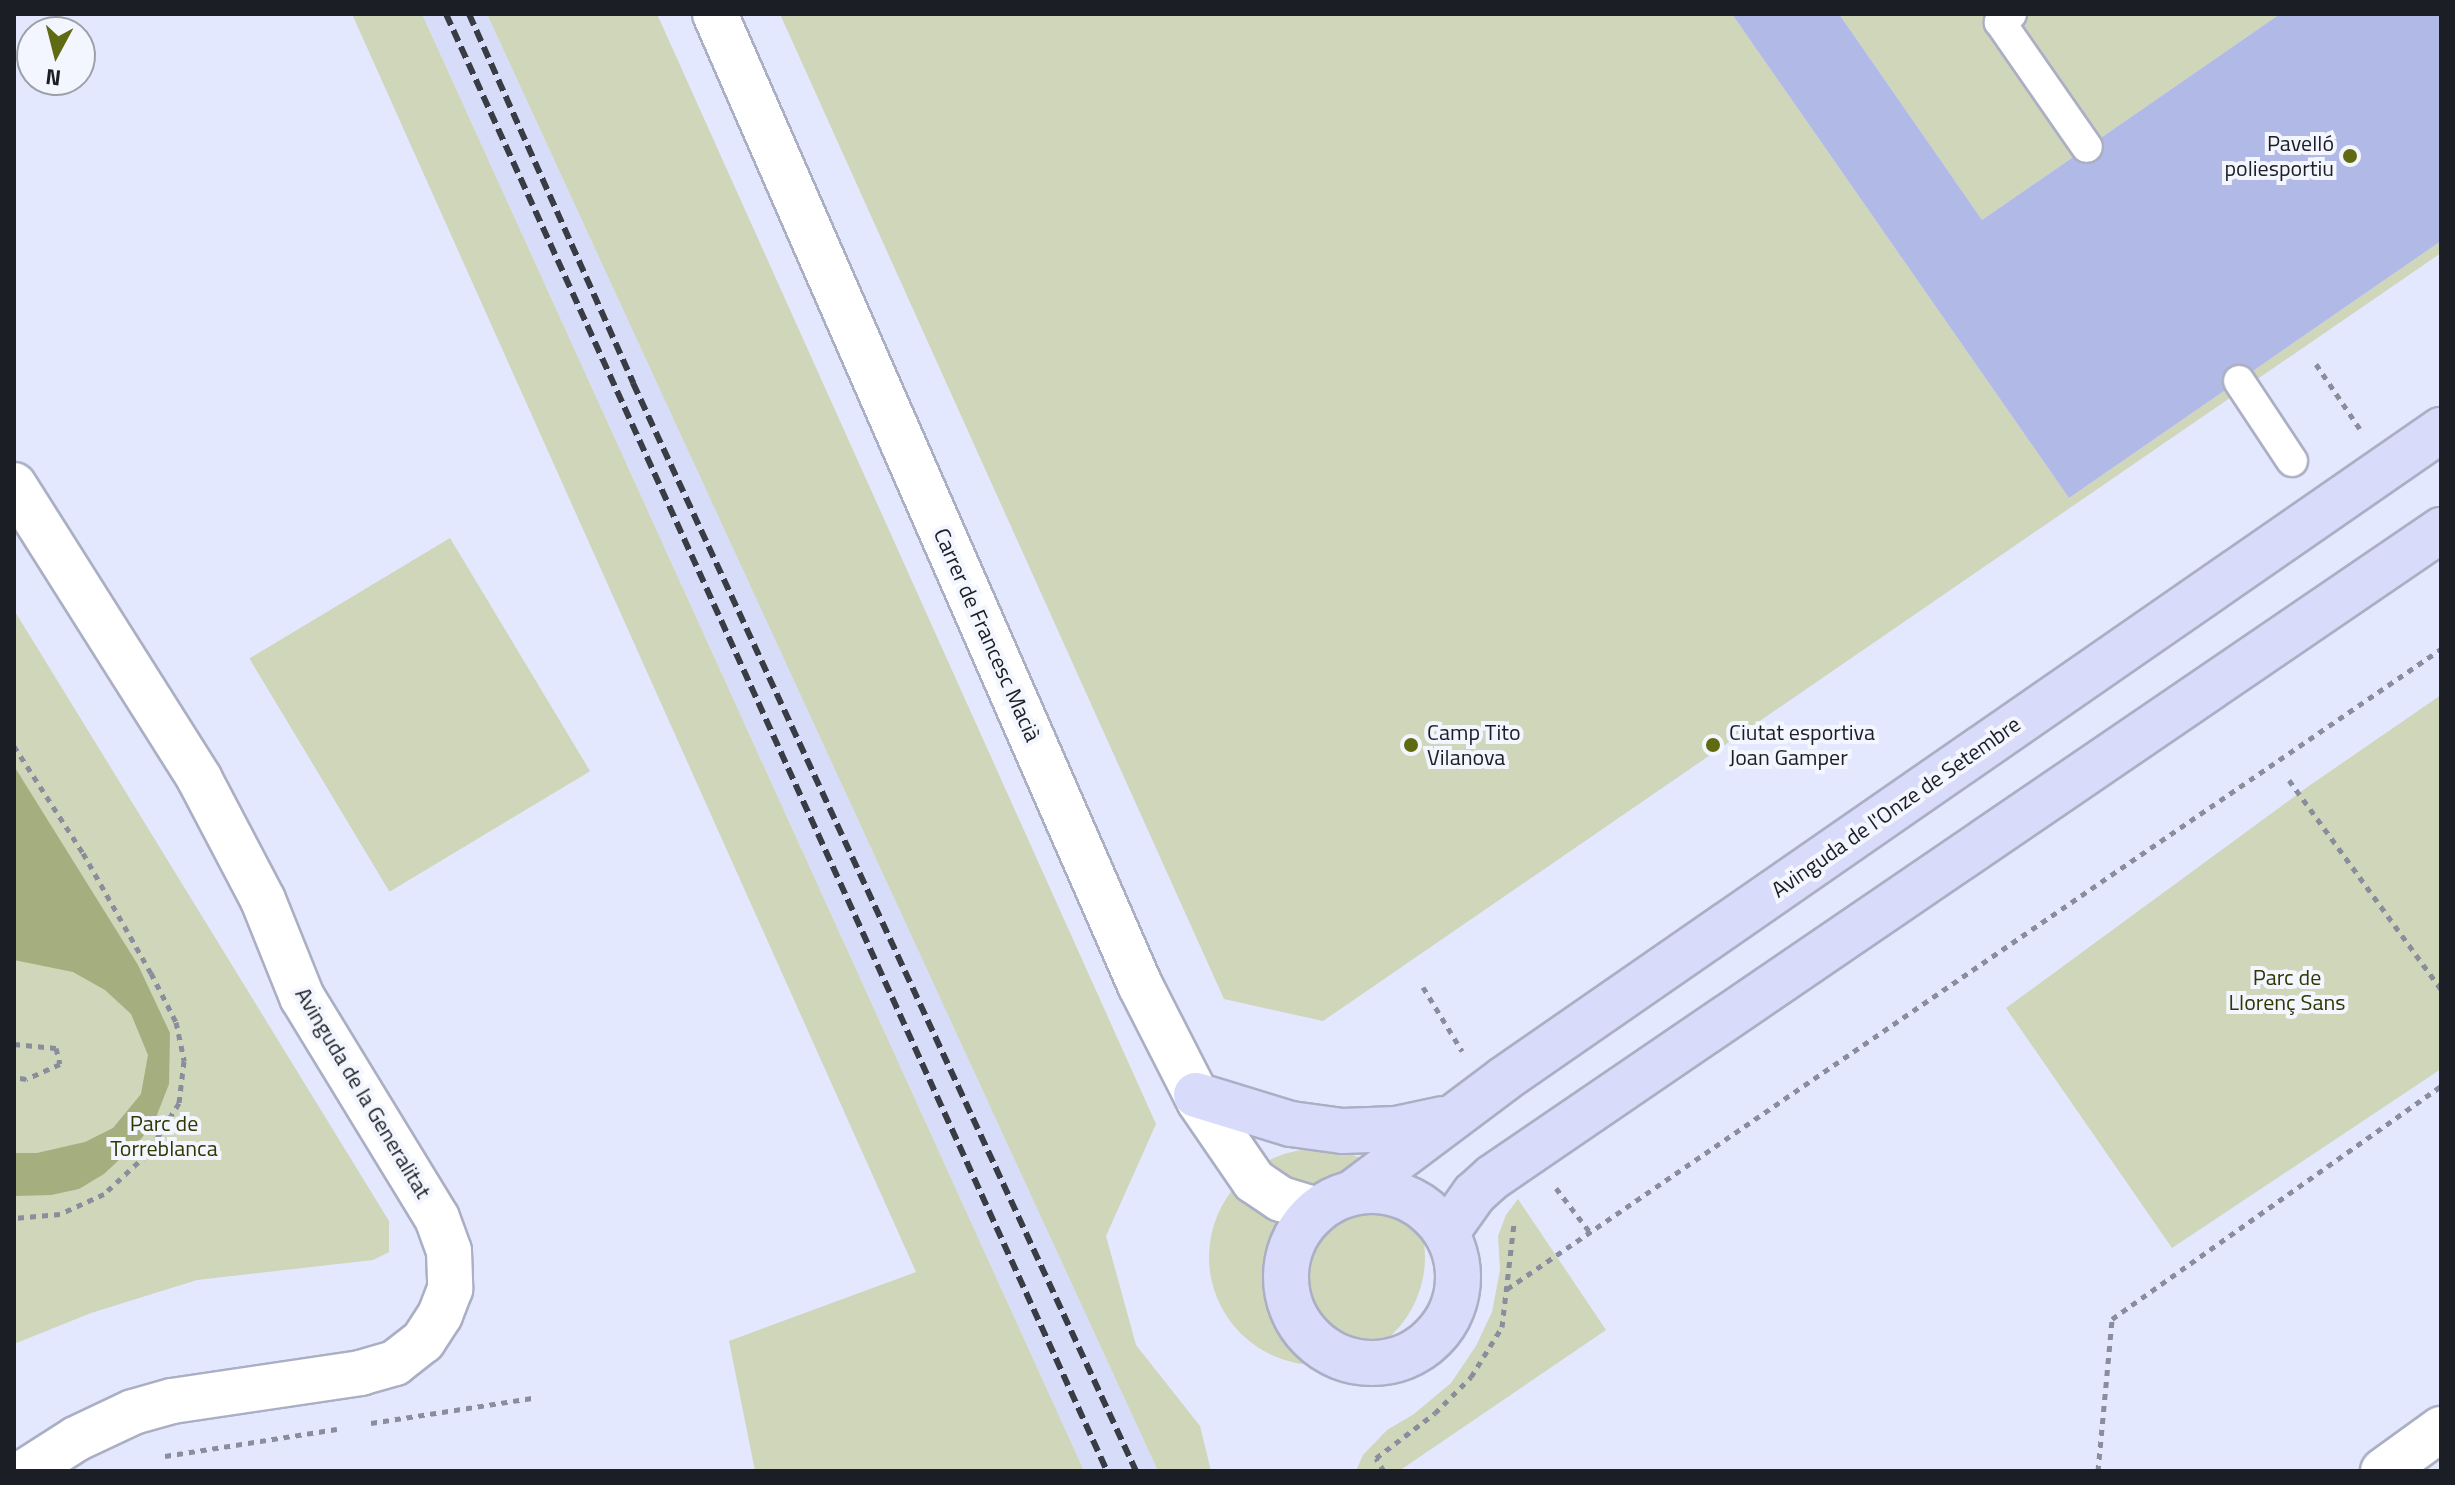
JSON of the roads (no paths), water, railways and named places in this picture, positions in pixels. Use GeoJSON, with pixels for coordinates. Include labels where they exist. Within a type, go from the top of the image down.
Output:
{"type":"FeatureCollection","features":[{"type":"Feature","properties":{"kind":"main road","name":"Avinguda de l'Onze de Setembre"},"geometry":{"type":"LineString","coordinates":[[1355,1191],[1565,1036],[2441,430]]}},
{"type":"Feature","properties":{"kind":"main road"},"geometry":{"type":"LineString","coordinates":[[1447,1232],[1474,1194],[1503,1170],[2441,530]]}},
{"type":"Feature","properties":{"kind":"main road"},"geometry":{"type":"LineString","coordinates":[[1196,1095],[1291,1124],[1343,1131],[1396,1129],[1453,1117]]}},
{"type":"Feature","properties":{"kind":"main road"},"geometry":{"type":"LineString","coordinates":[[1378,1190],[1399,1194],[1419,1204],[1447,1232],[1458,1264],[1458,1290],[1450,1315],[1436,1336],[1416,1352],[1391,1361],[1365,1363],[1336,1356],[1312,1340],[1294,1317],[1285,1289],[1286,1260],[1297,1232],[1316,1210],[1355,1191],[1378,1190]]}},
{"type":"Feature","properties":{"kind":"street","name":"Carrer de Francesc Macià"},"geometry":{"type":"LineString","coordinates":[[715,14],[1140,985],[1196,1095],[1254,1181],[1281,1199],[1316,1210]]}},
{"type":"Feature","properties":{"kind":"street","name":"Avinguda de la Generalitat"},"geometry":{"type":"LineString","coordinates":[[14,485],[199,778],[263,900],[302,997],[437,1218],[449,1251],[450,1289],[440,1315],[423,1341],[395,1363],[361,1373],[172,1401],[133,1412],[76,1439],[30,1470]]}},
{"type":"Feature","properties":{"kind":"street"},"geometry":{"type":"LineString","coordinates":[[2383,1471],[2441,1429]]}},
{"type":"Feature","properties":{"kind":"lane"},"geometry":{"type":"LineString","coordinates":[[2011,14],[2000,22],[2087,147]]}},
{"type":"Feature","properties":{"kind":"lane"},"geometry":{"type":"LineString","coordinates":[[2239,381],[2292,461]]}},
{"type":"Feature","properties":{"kind":"railway"},"geometry":{"type":"LineString","coordinates":[[446,14],[1107,1471]]}},
{"type":"Feature","properties":{"kind":"railway"},"geometry":{"type":"LineString","coordinates":[[469,14],[633,383],[1136,1471]]}},
{"type":"Feature","properties":{"kind":"place","name":"Pavelló poliesportiu"},"geometry":{"type":"Point","coordinates":[2350,156]}},
{"type":"Feature","properties":{"kind":"place","name":"Camp Tito Vilanova"},"geometry":{"type":"Point","coordinates":[1411,745]}},
{"type":"Feature","properties":{"kind":"place","name":"Ciutat esportiva Joan Gamper"},"geometry":{"type":"Point","coordinates":[1713,745]}},
{"type":"Feature","properties":{"kind":"park label","name":"Parc de Llorenç Sans"},"geometry":{"type":"Point","coordinates":[2287,990]}},
{"type":"Feature","properties":{"kind":"park label","name":"Parc de Torreblanca"},"geometry":{"type":"Point","coordinates":[164,1136]}}]}
